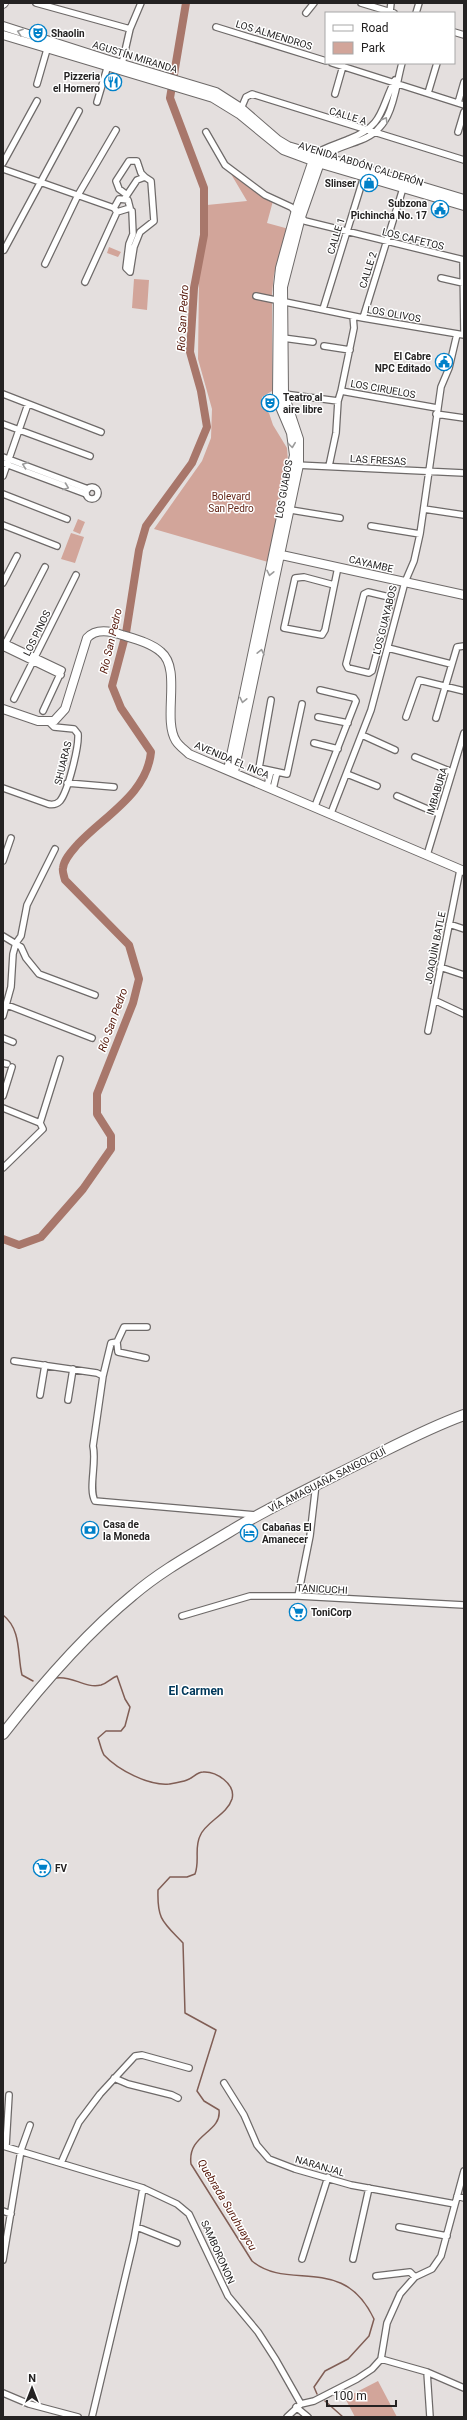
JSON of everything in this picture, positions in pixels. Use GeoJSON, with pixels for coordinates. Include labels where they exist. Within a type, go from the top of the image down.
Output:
{"type":"FeatureCollection","features":[{"type":"Feature","properties":{"kind":"highway","name":"VÍA AMAGUAÑA SANGOLQUÍ"},"geometry":{"type":"LineString","coordinates":[[3,1734],[58,1667],[133,1594],[195,1551],[316,1484],[431,1429],[464,1415]]}},
{"type":"Feature","properties":{"kind":"street"},"geometry":{"type":"LineString","coordinates":[[36,3],[130,29]]}},
{"type":"Feature","properties":{"kind":"street"},"geometry":{"type":"LineString","coordinates":[[122,64],[130,29],[141,3]]}},
{"type":"Feature","properties":{"kind":"street"},"geometry":{"type":"LineString","coordinates":[[306,13],[314,3]]}},
{"type":"Feature","properties":{"kind":"street"},"geometry":{"type":"LineString","coordinates":[[364,3],[392,12],[391,3]]}},
{"type":"Feature","properties":{"kind":"street","name":"AGUSTÍN MIRANDA"},"geometry":{"type":"LineString","coordinates":[[3,26],[48,45]]}},
{"type":"Feature","properties":{"kind":"street","name":"LOS ALMENDROS"},"geometry":{"type":"LineString","coordinates":[[216,27],[325,61]]}},
{"type":"Feature","properties":{"kind":"street","name":"AGUSTÍN MIRANDA"},"geometry":{"type":"LineString","coordinates":[[3,35],[48,45],[108,63],[129,73],[164,80],[192,88]]}},
{"type":"Feature","properties":{"kind":"street"},"geometry":{"type":"LineString","coordinates":[[37,84],[48,45]]}},
{"type":"Feature","properties":{"kind":"street"},"geometry":{"type":"LineString","coordinates":[[97,102],[108,63]]}},
{"type":"Feature","properties":{"kind":"street","name":"AGUSTÍN MIRANDA"},"geometry":{"type":"LineString","coordinates":[[108,63],[122,64],[164,80]]}},
{"type":"Feature","properties":{"kind":"street"},"geometry":{"type":"LineString","coordinates":[[336,64],[464,105]]}},
{"type":"Feature","properties":{"kind":"street"},"geometry":{"type":"LineString","coordinates":[[428,93],[437,64]]}},
{"type":"Feature","properties":{"kind":"street"},"geometry":{"type":"LineString","coordinates":[[335,94],[343,66]]}},
{"type":"Feature","properties":{"kind":"street"},"geometry":{"type":"LineString","coordinates":[[317,159],[374,134],[384,123],[391,109],[401,66]]}},
{"type":"Feature","properties":{"kind":"street"},"geometry":{"type":"LineString","coordinates":[[458,103],[464,82]]}},
{"type":"Feature","properties":{"kind":"street"},"geometry":{"type":"LineString","coordinates":[[317,159],[367,131],[378,119],[387,104],[396,83]]}},
{"type":"Feature","properties":{"kind":"street","name":"AVENIDA ABDÓN CALDERÓN"},"geometry":{"type":"LineString","coordinates":[[192,88],[216,92],[278,140],[317,159],[404,184],[464,206]]}},
{"type":"Feature","properties":{"kind":"street","name":"CALLE A"},"geometry":{"type":"LineString","coordinates":[[240,111],[246,97],[252,94],[374,134],[464,160]]}},
{"type":"Feature","properties":{"kind":"street"},"geometry":{"type":"LineString","coordinates":[[3,163],[36,101]]}},
{"type":"Feature","properties":{"kind":"street"},"geometry":{"type":"LineString","coordinates":[[4,250],[79,111]]}},
{"type":"Feature","properties":{"kind":"street"},"geometry":{"type":"LineString","coordinates":[[458,132],[464,112]]}},
{"type":"Feature","properties":{"kind":"street"},"geometry":{"type":"LineString","coordinates":[[45,264],[78,195],[116,130]]}},
{"type":"Feature","properties":{"kind":"street","name":"LOS CAFETOS"},"geometry":{"type":"LineString","coordinates":[[206,132],[225,165],[265,195],[299,214],[305,221],[464,260]]}},
{"type":"Feature","properties":{"kind":"street","name":"LOS GUABOS"},"geometry":{"type":"LineString","coordinates":[[231,771],[296,465],[291,433],[280,407],[278,395],[280,301],[299,214],[317,159]]}},
{"type":"Feature","properties":{"kind":"street"},"geometry":{"type":"LineString","coordinates":[[3,169],[40,181],[115,210],[130,208],[130,202],[119,189],[116,181],[129,161],[137,162],[141,173],[153,186],[154,221],[140,232],[134,247],[130,272],[126,268],[129,244],[133,234],[132,211]]}},
{"type":"Feature","properties":{"kind":"street","name":"CALLE 1"},"geometry":{"type":"LineString","coordinates":[[322,309],[365,172]]}},
{"type":"Feature","properties":{"kind":"street"},"geometry":{"type":"LineString","coordinates":[[85,282],[119,199],[126,196],[137,180],[145,177]]}},
{"type":"Feature","properties":{"kind":"street","name":"AVENIDA ABDÓN CALDERÓN"},"geometry":{"type":"LineString","coordinates":[[404,184],[464,199]]}},
{"type":"Feature","properties":{"kind":"street","name":"CALLE 2"},"geometry":{"type":"LineString","coordinates":[[363,318],[404,184]]}},
{"type":"Feature","properties":{"kind":"street"},"geometry":{"type":"LineString","coordinates":[[464,260],[464,335]]}},
{"type":"Feature","properties":{"kind":"street"},"geometry":{"type":"LineString","coordinates":[[441,278],[463,283]]}},
{"type":"Feature","properties":{"kind":"street","name":"LOS OLIVOS"},"geometry":{"type":"LineString","coordinates":[[256,296],[363,318],[464,335]]}},
{"type":"Feature","properties":{"kind":"street","name":"LOS GUABOS"},"geometry":{"type":"LineString","coordinates":[[277,554],[291,510],[299,439],[284,394],[283,338],[280,301]]}},
{"type":"Feature","properties":{"kind":"street"},"geometry":{"type":"LineString","coordinates":[[341,391],[355,323],[353,316]]}},
{"type":"Feature","properties":{"kind":"street","name":"LOS GUAYABOS"},"geometry":{"type":"LineString","coordinates":[[331,813],[371,710],[405,582],[414,562],[424,509],[441,387],[449,368],[457,334]]}},
{"type":"Feature","properties":{"kind":"street"},"geometry":{"type":"LineString","coordinates":[[283,338],[313,342]]}},
{"type":"Feature","properties":{"kind":"street"},"geometry":{"type":"LineString","coordinates":[[324,346],[350,350]]}},
{"type":"Feature","properties":{"kind":"street","name":"LOS CIRUELOS"},"geometry":{"type":"LineString","coordinates":[[329,466],[338,421],[338,401],[341,391],[464,418]]}},
{"type":"Feature","properties":{"kind":"street"},"geometry":{"type":"LineString","coordinates":[[3,394],[101,432]]}},
{"type":"Feature","properties":{"kind":"street"},"geometry":{"type":"LineString","coordinates":[[284,394],[338,401]]}},
{"type":"Feature","properties":{"kind":"street"},"geometry":{"type":"LineString","coordinates":[[3,476],[28,404]]}},
{"type":"Feature","properties":{"kind":"street"},"geometry":{"type":"LineString","coordinates":[[3,424],[90,456]]}},
{"type":"Feature","properties":{"kind":"street"},"geometry":{"type":"LineString","coordinates":[[3,457],[7,463],[44,475],[87,492]]}},
{"type":"Feature","properties":{"kind":"street","name":"LAS FRESAS"},"geometry":{"type":"LineString","coordinates":[[296,465],[464,473]]}},
{"type":"Feature","properties":{"kind":"street"},"geometry":{"type":"LineString","coordinates":[[3,494],[67,519]]}},
{"type":"Feature","properties":{"kind":"street"},"geometry":{"type":"LineString","coordinates":[[424,509],[464,515]]}},
{"type":"Feature","properties":{"kind":"street"},"geometry":{"type":"LineString","coordinates":[[291,510],[340,518]]}},
{"type":"Feature","properties":{"kind":"street"},"geometry":{"type":"LineString","coordinates":[[3,525],[57,546]]}},
{"type":"Feature","properties":{"kind":"street"},"geometry":{"type":"LineString","coordinates":[[370,526],[420,534]]}},
{"type":"Feature","properties":{"kind":"street","name":"CAYAMBE"},"geometry":{"type":"LineString","coordinates":[[277,554],[338,566],[464,595]]}},
{"type":"Feature","properties":{"kind":"street"},"geometry":{"type":"LineString","coordinates":[[3,583],[17,556]]}},
{"type":"Feature","properties":{"kind":"street"},"geometry":{"type":"LineString","coordinates":[[334,585],[304,577],[295,578],[284,628],[322,635],[334,585],[338,566]]}},
{"type":"Feature","properties":{"kind":"street"},"geometry":{"type":"LineString","coordinates":[[43,711],[61,675],[34,659],[4,645],[45,567]]}},
{"type":"Feature","properties":{"kind":"street","name":"LOS PINOS"},"geometry":{"type":"LineString","coordinates":[[14,699],[76,575]]}},
{"type":"Feature","properties":{"kind":"street"},"geometry":{"type":"LineString","coordinates":[[366,592],[389,597],[391,599],[381,638],[371,673],[346,666],[366,592]]}},
{"type":"Feature","properties":{"kind":"street","name":"AVENIDA EL INCA"},"geometry":{"type":"LineString","coordinates":[[48,721],[54,721],[65,709],[87,638],[104,631],[120,634],[147,644],[161,652],[169,664],[172,731],[176,741],[189,754],[315,806],[462,870]]}},
{"type":"Feature","properties":{"kind":"street"},"geometry":{"type":"LineString","coordinates":[[381,638],[390,640]]}},
{"type":"Feature","properties":{"kind":"street"},"geometry":{"type":"LineString","coordinates":[[436,718],[457,647],[464,646]]}},
{"type":"Feature","properties":{"kind":"street"},"geometry":{"type":"LineString","coordinates":[[388,648],[451,664]]}},
{"type":"Feature","properties":{"kind":"street"},"geometry":{"type":"LineString","coordinates":[[406,717],[419,680],[445,685],[464,691]]}},
{"type":"Feature","properties":{"kind":"street"},"geometry":{"type":"LineString","coordinates":[[315,806],[348,724],[356,699],[320,690]]}},
{"type":"Feature","properties":{"kind":"street"},"geometry":{"type":"LineString","coordinates":[[271,700],[259,767],[274,771],[289,772],[302,704]]}},
{"type":"Feature","properties":{"kind":"street"},"geometry":{"type":"LineString","coordinates":[[3,709],[38,721],[48,721]]}},
{"type":"Feature","properties":{"kind":"street"},"geometry":{"type":"LineString","coordinates":[[318,717],[348,724]]}},
{"type":"Feature","properties":{"kind":"street","name":"SHUARAS"},"geometry":{"type":"LineString","coordinates":[[3,788],[51,805],[60,801],[68,783],[78,738],[74,728],[54,727],[48,721]]}},
{"type":"Feature","properties":{"kind":"street","name":"IMBABURA"},"geometry":{"type":"LineString","coordinates":[[427,855],[464,733]]}},
{"type":"Feature","properties":{"kind":"street"},"geometry":{"type":"LineString","coordinates":[[362,735],[395,750]]}},
{"type":"Feature","properties":{"kind":"street"},"geometry":{"type":"LineString","coordinates":[[314,743],[338,748]]}},
{"type":"Feature","properties":{"kind":"street"},"geometry":{"type":"LineString","coordinates":[[414,757],[452,772]]}},
{"type":"Feature","properties":{"kind":"street"},"geometry":{"type":"LineString","coordinates":[[270,788],[274,771]]}},
{"type":"Feature","properties":{"kind":"street"},"geometry":{"type":"LineString","coordinates":[[346,774],[377,786]]}},
{"type":"Feature","properties":{"kind":"street"},"geometry":{"type":"LineString","coordinates":[[68,783],[114,788]]}},
{"type":"Feature","properties":{"kind":"street"},"geometry":{"type":"LineString","coordinates":[[397,796],[439,814]]}},
{"type":"Feature","properties":{"kind":"street"},"geometry":{"type":"LineString","coordinates":[[3,861],[11,838]]}},
{"type":"Feature","properties":{"kind":"street"},"geometry":{"type":"LineString","coordinates":[[3,1016],[12,987],[16,943],[21,936],[32,894],[55,850]]}},
{"type":"Feature","properties":{"kind":"street","name":"JOAQUÌN BATLE"},"geometry":{"type":"LineString","coordinates":[[428,1031],[449,924],[462,870]]}},
{"type":"Feature","properties":{"kind":"street"},"geometry":{"type":"LineString","coordinates":[[449,924],[464,929]]}},
{"type":"Feature","properties":{"kind":"street"},"geometry":{"type":"LineString","coordinates":[[3,936],[16,943],[33,969],[39,974],[95,995]]}},
{"type":"Feature","properties":{"kind":"street"},"geometry":{"type":"LineString","coordinates":[[440,967],[464,975]]}},
{"type":"Feature","properties":{"kind":"street"},"geometry":{"type":"LineString","coordinates":[[434,1000],[464,1014]]}},
{"type":"Feature","properties":{"kind":"street"},"geometry":{"type":"LineString","coordinates":[[7,1005],[92,1038]]}},
{"type":"Feature","properties":{"kind":"street"},"geometry":{"type":"LineString","coordinates":[[3,1038],[13,1042]]}},
{"type":"Feature","properties":{"kind":"street"},"geometry":{"type":"LineString","coordinates":[[40,1123],[60,1059]]}},
{"type":"Feature","properties":{"kind":"street"},"geometry":{"type":"LineString","coordinates":[[3,1096],[8,1065]]}},
{"type":"Feature","properties":{"kind":"street"},"geometry":{"type":"LineString","coordinates":[[3,1108],[40,1123],[43,1126],[42,1132],[3,1168]]}},
{"type":"Feature","properties":{"kind":"street"},"geometry":{"type":"LineString","coordinates":[[146,1358],[120,1353],[117,1342],[124,1326],[147,1327]]}},
{"type":"Feature","properties":{"kind":"street"},"geometry":{"type":"LineString","coordinates":[[117,1342],[111,1342],[103,1376],[93,1446],[96,1456],[93,1494],[95,1502],[258,1515]]}},
{"type":"Feature","properties":{"kind":"street"},"geometry":{"type":"LineString","coordinates":[[14,1361],[73,1369],[103,1376]]}},
{"type":"Feature","properties":{"kind":"street"},"geometry":{"type":"LineString","coordinates":[[40,1395],[45,1365]]}},
{"type":"Feature","properties":{"kind":"street"},"geometry":{"type":"LineString","coordinates":[[68,1400],[73,1369]]}},
{"type":"Feature","properties":{"kind":"street"},"geometry":{"type":"LineString","coordinates":[[431,1429],[464,1410]]}},
{"type":"Feature","properties":{"kind":"street"},"geometry":{"type":"LineString","coordinates":[[298,1596],[310,1530],[316,1484]]}},
{"type":"Feature","properties":{"kind":"street","name":"TANICUCHI"},"geometry":{"type":"LineString","coordinates":[[182,1616],[244,1597],[298,1596],[464,1605]]}},
{"type":"Feature","properties":{"kind":"street"},"geometry":{"type":"LineString","coordinates":[[61,2163],[79,2122],[114,2078],[135,2056],[142,2055],[189,2068]]}},
{"type":"Feature","properties":{"kind":"street"},"geometry":{"type":"LineString","coordinates":[[114,2078],[128,2084],[172,2095],[178,2098]]}},
{"type":"Feature","properties":{"kind":"street","name":"NARANJAL"},"geometry":{"type":"LineString","coordinates":[[224,2083],[244,2116],[262,2154],[295,2169],[328,2177],[352,2185],[455,2204]]}},
{"type":"Feature","properties":{"kind":"street"},"geometry":{"type":"LineString","coordinates":[[4,2146],[9,2095]]}},
{"type":"Feature","properties":{"kind":"street"},"geometry":{"type":"LineString","coordinates":[[3,2260],[21,2150],[30,2125]]}},
{"type":"Feature","properties":{"kind":"street","name":"SAMBORONON"},"geometry":{"type":"LineString","coordinates":[[4,2146],[143,2188],[177,2204],[189,2214],[228,2296],[258,2332],[299,2406]]}},
{"type":"Feature","properties":{"kind":"street"},"geometry":{"type":"LineString","coordinates":[[287,2417],[299,2406],[314,2401],[356,2379],[372,2369],[381,2359],[391,2312],[400,2294],[415,2277],[428,2272],[435,2266],[441,2256],[464,2171]]}},
{"type":"Feature","properties":{"kind":"street"},"geometry":{"type":"LineString","coordinates":[[302,2259],[328,2177]]}},
{"type":"Feature","properties":{"kind":"street"},"geometry":{"type":"LineString","coordinates":[[92,2417],[137,2227],[143,2188]]}},
{"type":"Feature","properties":{"kind":"street"},"geometry":{"type":"LineString","coordinates":[[353,2259],[369,2188]]}},
{"type":"Feature","properties":{"kind":"street"},"geometry":{"type":"LineString","coordinates":[[457,2196],[464,2198]]}},
{"type":"Feature","properties":{"kind":"street"},"geometry":{"type":"LineString","coordinates":[[3,2211],[11,2214]]}},
{"type":"Feature","properties":{"kind":"street"},"geometry":{"type":"LineString","coordinates":[[137,2227],[177,2243]]}},
{"type":"Feature","properties":{"kind":"street"},"geometry":{"type":"LineString","coordinates":[[399,2228],[446,2236]]}},
{"type":"Feature","properties":{"kind":"street"},"geometry":{"type":"LineString","coordinates":[[376,2276],[410,2272],[415,2277]]}},
{"type":"Feature","properties":{"kind":"street"},"geometry":{"type":"LineString","coordinates":[[381,2359],[427,2372],[464,2388]]}},
{"type":"Feature","properties":{"kind":"street"},"geometry":{"type":"LineString","coordinates":[[427,2372],[430,2417]]}},
{"type":"Feature","properties":{"kind":"street"},"geometry":{"type":"LineString","coordinates":[[3,2393],[29,2404],[78,2417]]}},
{"type":"Feature","properties":{"kind":"street"},"geometry":{"type":"LineString","coordinates":[[299,2406],[308,2417]]}},
{"type":"Feature","properties":{"kind":"green space","name":"Bolevard San Pedro"},"geometry":{"type":"Polygon","coordinates":[[[231,174],[273,201],[267,223],[289,229],[274,274],[272,293],[272,391],[262,397],[261,407],[269,413],[273,425],[287,448],[288,462],[268,562],[154,529],[202,461],[211,438],[212,409],[198,359],[199,279],[207,233],[207,205],[247,201],[231,174]]]}},
{"type":"Feature","properties":{"kind":"green space"},"geometry":{"type":"Polygon","coordinates":[[[109,247],[121,252],[118,257],[107,253],[109,247]]]}},
{"type":"Feature","properties":{"kind":"green space"},"geometry":{"type":"Polygon","coordinates":[[[134,279],[149,280],[147,310],[132,308],[134,279]]]}},
{"type":"Feature","properties":{"kind":"green space"},"geometry":{"type":"Polygon","coordinates":[[[78,519],[85,522],[80,534],[73,531],[78,519]]]}},
{"type":"Feature","properties":{"kind":"green space"},"geometry":{"type":"Polygon","coordinates":[[[71,533],[84,537],[75,563],[61,559],[71,533]]]}},
{"type":"Feature","properties":{"kind":"green space"},"geometry":{"type":"Polygon","coordinates":[[[378,2381],[397,2417],[355,2417],[345,2398],[378,2381]]]}},
{"type":"Feature","properties":{"kind":"waterway","name":"Río San Pedro"},"geometry":{"type":"LineString","coordinates":[[3,1239],[19,1245],[41,1237],[83,1189],[111,1149],[111,1136],[97,1114],[97,1094],[133,1003],[139,979],[129,945],[65,880],[63,869],[71,852],[133,792],[142,780],[148,767],[151,752],[121,708],[112,686],[126,633],[139,550],[146,526],[192,463],[207,427],[201,391],[190,352],[194,288],[204,235],[204,188],[170,98],[186,3]]}},
{"type":"Feature","properties":{"kind":"waterway","name":"Quebrada Suruhuaycu"},"geometry":{"type":"LineString","coordinates":[[3,1615],[9,1621],[16,1635],[22,1675],[33,1681]]}},
{"type":"Feature","properties":{"kind":"waterway","name":"Quebrada Suruhuaycu"},"geometry":{"type":"LineString","coordinates":[[56,1678],[68,1678],[84,1684],[95,1686],[101,1685],[117,1676],[125,1699],[130,1707],[125,1726],[121,1731],[106,1731],[98,1738],[104,1755],[117,1766],[143,1780],[161,1784],[183,1781],[199,1773],[208,1772],[219,1776],[231,1788],[232,1799],[226,1810],[206,1827],[200,1836],[197,1845],[197,1864],[195,1874],[187,1877],[170,1877],[158,1890],[160,1914],[166,1925],[183,1943],[185,2013],[216,2030],[197,2091],[204,2101],[219,2110],[218,2118],[215,2124],[194,2146],[191,2154],[191,2164],[252,2261],[267,2270],[282,2274],[332,2280],[347,2286],[361,2299],[374,2319],[369,2336],[348,2359],[325,2371],[314,2387],[317,2394]]}},
{"type":"Feature","properties":{"kind":"waterway","name":"Quebrada Suruhuaycu"},"geometry":{"type":"LineString","coordinates":[[325,2401],[343,2417]]}},
{"type":"Feature","properties":{"kind":"place","name":"Shaolin"},"geometry":{"type":"Point","coordinates":[38,33]}},
{"type":"Feature","properties":{"kind":"place","name":"Pizzeria el Hornero"},"geometry":{"type":"Point","coordinates":[113,82]}},
{"type":"Feature","properties":{"kind":"place","name":"Slinser"},"geometry":{"type":"Point","coordinates":[369,183]}},
{"type":"Feature","properties":{"kind":"place","name":"Subzona Pichincha No. 17"},"geometry":{"type":"Point","coordinates":[440,209]}},
{"type":"Feature","properties":{"kind":"place","name":"El Cabre NPC Editado"},"geometry":{"type":"Point","coordinates":[444,362]}},
{"type":"Feature","properties":{"kind":"place","name":"Teatro al aire libre"},"geometry":{"type":"Point","coordinates":[270,403]}},
{"type":"Feature","properties":{"kind":"place","name":"Casa de la Moneda"},"geometry":{"type":"Point","coordinates":[90,1530]}},
{"type":"Feature","properties":{"kind":"place","name":"Cabañas El Amanecer"},"geometry":{"type":"Point","coordinates":[249,1533]}},
{"type":"Feature","properties":{"kind":"place","name":"ToniCorp"},"geometry":{"type":"Point","coordinates":[298,1612]}},
{"type":"Feature","properties":{"kind":"place","name":"FV"},"geometry":{"type":"Point","coordinates":[42,1868]}},
{"type":"Feature","properties":{"kind":"district","name":"El Carmen"},"geometry":{"type":"Point","coordinates":[196,1691]}}]}
